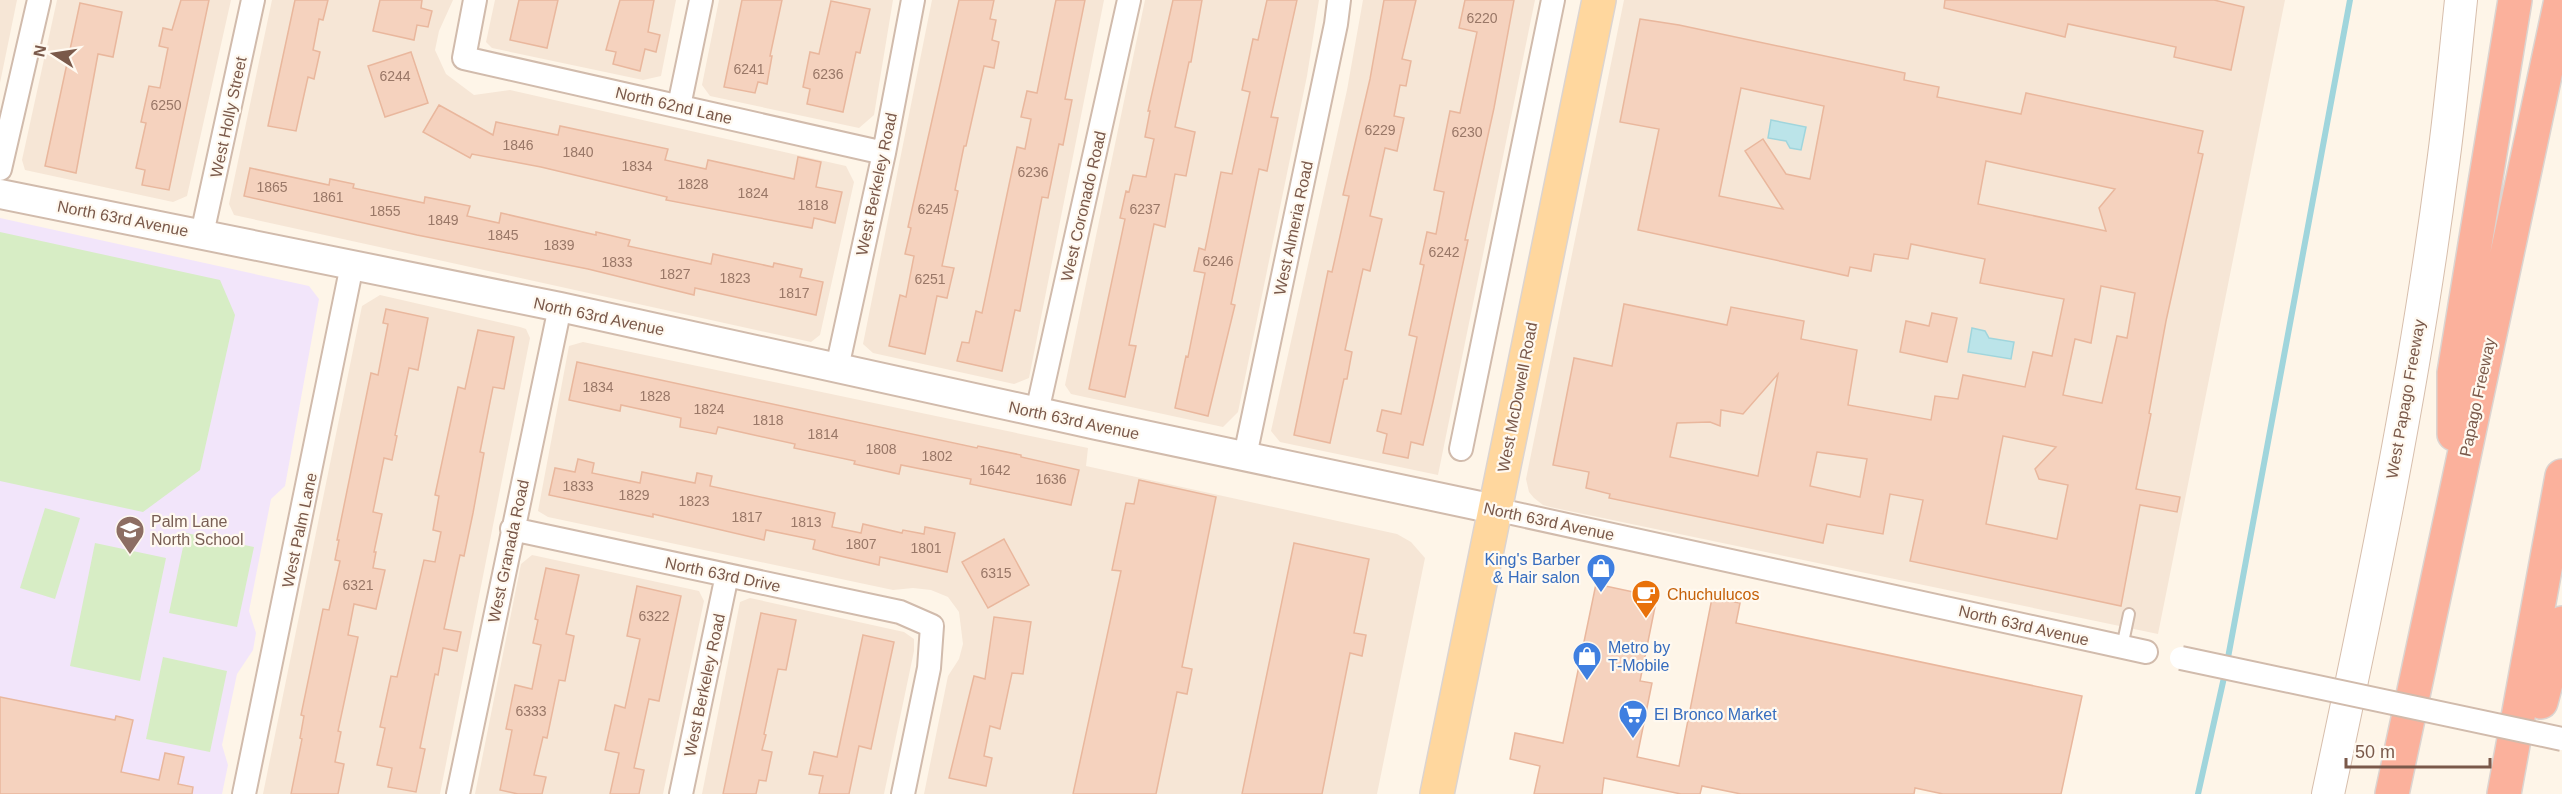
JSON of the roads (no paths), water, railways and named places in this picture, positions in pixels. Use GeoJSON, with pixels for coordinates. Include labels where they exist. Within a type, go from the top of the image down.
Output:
{"type":"FeatureCollection","features":[{"type":"Feature","properties":{"kind":"highway"},"geometry":{"type":"LineString","coordinates":[[2455,499],[2454,373],[2515,0]]}},
{"type":"Feature","properties":{"kind":"highway","name":"Papago Freeway"},"geometry":{"type":"LineString","coordinates":[[2392,794],[2561,0]]}},
{"type":"Feature","properties":{"kind":"highway"},"geometry":{"type":"LineString","coordinates":[[2504,794],[2562,476]]}},
{"type":"Feature","properties":{"kind":"highway"},"geometry":{"type":"LineString","coordinates":[[2516,794],[2562,623]]}},
{"type":"Feature","properties":{"kind":"main road","name":"West McDowell Road"},"geometry":{"type":"LineString","coordinates":[[1437,794],[1599,0]]}},
{"type":"Feature","properties":{"kind":"main road","name":"West Papago Freeway"},"geometry":{"type":"LineString","coordinates":[[2328,794],[2378,551],[2415,350],[2442,172],[2462,0]]}},
{"type":"Feature","properties":{"kind":"street"},"geometry":{"type":"LineString","coordinates":[[0,169],[39,0]]}},
{"type":"Feature","properties":{"kind":"street","name":"West Holly Street"},"geometry":{"type":"LineString","coordinates":[[202,234],[253,0]]}},
{"type":"Feature","properties":{"kind":"street","name":"North 62nd Lane"},"geometry":{"type":"LineString","coordinates":[[475,0],[464,58],[884,153]]}},
{"type":"Feature","properties":{"kind":"street"},"geometry":{"type":"LineString","coordinates":[[679,105],[701,0]]}},
{"type":"Feature","properties":{"kind":"street","name":"West Berkeley Road"},"geometry":{"type":"LineString","coordinates":[[837,368],[884,153],[913,0]]}},
{"type":"Feature","properties":{"kind":"street","name":"West Coronado Road"},"geometry":{"type":"LineString","coordinates":[[1037,412],[1129,0]]}},
{"type":"Feature","properties":{"kind":"street","name":"West Almeria Road"},"geometry":{"type":"LineString","coordinates":[[1245,456],[1336,24],[1339,0]]}},
{"type":"Feature","properties":{"kind":"street"},"geometry":{"type":"LineString","coordinates":[[1461,449],[1553,0]]}},
{"type":"Feature","properties":{"kind":"street","name":"North 63rd Avenue"},"geometry":{"type":"LineString","coordinates":[[0,194],[560,308],[2146,652]]}},
{"type":"Feature","properties":{"kind":"street","name":"West Palm Lane"},"geometry":{"type":"LineString","coordinates":[[244,794],[352,265]]}},
{"type":"Feature","properties":{"kind":"street","name":"West Granada Road"},"geometry":{"type":"LineString","coordinates":[[458,794],[560,308]]}},
{"type":"Feature","properties":{"kind":"street","name":"North 63rd Drive"},"geometry":{"type":"LineString","coordinates":[[512,529],[900,612],[932,626],[929,668],[903,794]]}},
{"type":"Feature","properties":{"kind":"street","name":"West Berkeley Road"},"geometry":{"type":"LineString","coordinates":[[681,794],[727,575]]}},
{"type":"Feature","properties":{"kind":"street"},"geometry":{"type":"LineString","coordinates":[[2181,658],[2562,739]]}},
{"type":"Feature","properties":{"kind":"lane"},"geometry":{"type":"LineString","coordinates":[[2122,647],[2129,614]]}},
{"type":"Feature","properties":{"kind":"water"},"geometry":{"type":"Polygon","coordinates":[[[1771,120],[1806,127],[1801,150],[1790,148],[1786,141],[1768,138],[1771,120]]]}},
{"type":"Feature","properties":{"kind":"water"},"geometry":{"type":"Polygon","coordinates":[[[1972,328],[1985,331],[1989,338],[2014,342],[2011,359],[1968,352],[1972,328]]]}},
{"type":"Feature","properties":{"kind":"waterway"},"geometry":{"type":"LineString","coordinates":[[2227,663],[2350,0]]}},
{"type":"Feature","properties":{"kind":"waterway"},"geometry":{"type":"LineString","coordinates":[[2198,794],[2225,673]]}},
{"type":"Feature","properties":{"kind":"place","name":"Palm Lane North School"},"geometry":{"type":"Point","coordinates":[130,556]}},
{"type":"Feature","properties":{"kind":"place","name":"King's Barber & Hair salon"},"geometry":{"type":"Point","coordinates":[1601,594]}},
{"type":"Feature","properties":{"kind":"place","name":"Chuchulucos"},"geometry":{"type":"Point","coordinates":[1646,620]}},
{"type":"Feature","properties":{"kind":"place","name":"Metro by T-Mobile"},"geometry":{"type":"Point","coordinates":[1587,682]}},
{"type":"Feature","properties":{"kind":"place","name":"El Bronco Market"},"geometry":{"type":"Point","coordinates":[1633,740]}}]}
